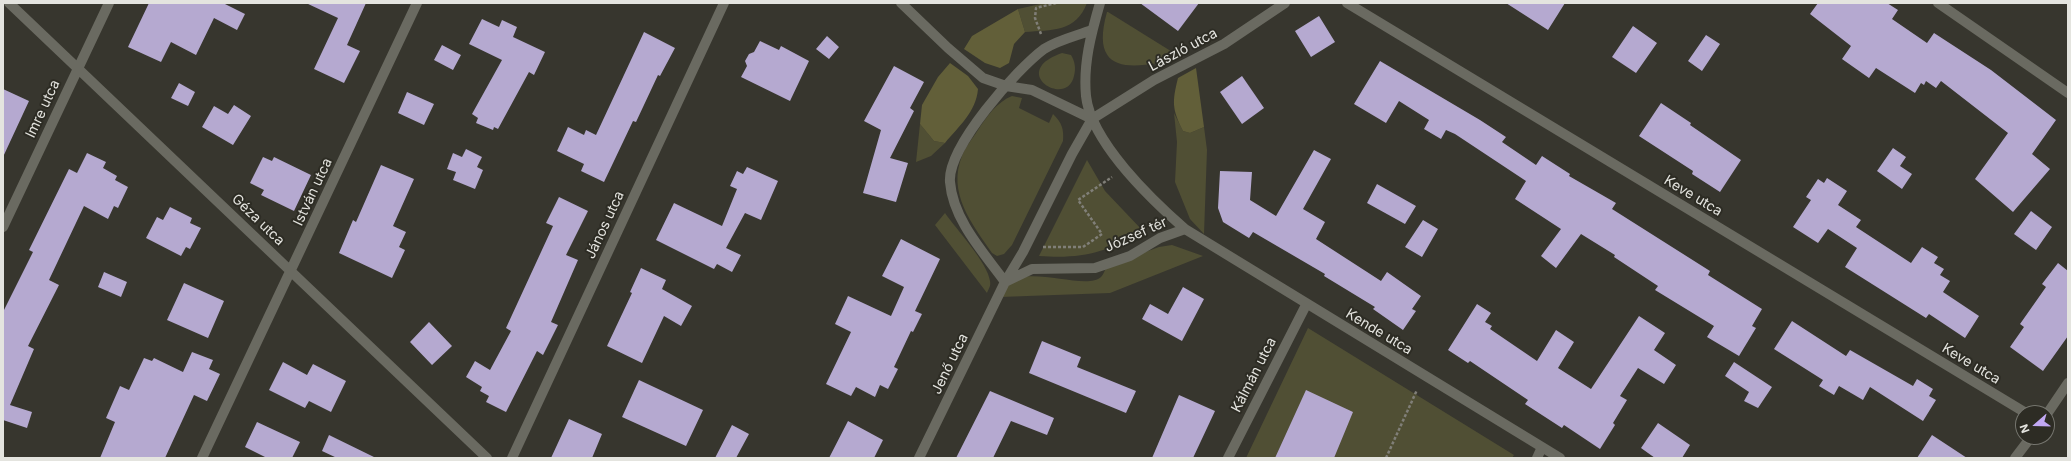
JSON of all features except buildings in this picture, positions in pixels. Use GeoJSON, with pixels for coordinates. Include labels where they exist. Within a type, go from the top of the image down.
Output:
{"type":"FeatureCollection","features":[{"type":"Feature","properties":{"kind":"street","name":"Géza utca"},"geometry":{"type":"LineString","coordinates":[[9,3],[487,458]]}},
{"type":"Feature","properties":{"kind":"street","name":"Imre utca"},"geometry":{"type":"LineString","coordinates":[[3,227],[109,3]]}},
{"type":"Feature","properties":{"kind":"street","name":"István utca"},"geometry":{"type":"LineString","coordinates":[[202,458],[417,3]]}},
{"type":"Feature","properties":{"kind":"street","name":"János utca"},"geometry":{"type":"LineString","coordinates":[[512,458],[724,3]]}},
{"type":"Feature","properties":{"kind":"street","name":"József tér"},"geometry":{"type":"LineString","coordinates":[[901,3],[948,48],[983,78],[1006,86],[1032,90],[1092,119]]}},
{"type":"Feature","properties":{"kind":"street","name":"József tér"},"geometry":{"type":"LineString","coordinates":[[1005,282],[1032,269],[1095,268],[1130,256],[1160,238],[1185,229],[1152,200],[1126,169],[1092,119],[1086,98],[1085,70],[1092,30],[1100,3]]}},
{"type":"Feature","properties":{"kind":"street","name":"László utca"},"geometry":{"type":"LineString","coordinates":[[1092,119],[1154,80],[1224,44],[1285,3]]}},
{"type":"Feature","properties":{"kind":"street","name":"Keve utca"},"geometry":{"type":"LineString","coordinates":[[1347,3],[2015,406]]}},
{"type":"Feature","properties":{"kind":"street"},"geometry":{"type":"LineString","coordinates":[[1938,3],[2068,93]]}},
{"type":"Feature","properties":{"kind":"street"},"geometry":{"type":"LineString","coordinates":[[1092,30],[1046,48],[1031,59],[984,112],[963,143],[954,160],[950,181],[962,219],[1005,282],[1023,252],[1072,154],[1092,119]]}},
{"type":"Feature","properties":{"kind":"street","name":"Kende utca"},"geometry":{"type":"LineString","coordinates":[[1185,229],[1306,305],[1560,458]]}},
{"type":"Feature","properties":{"kind":"street","name":"Jenő utca"},"geometry":{"type":"LineString","coordinates":[[919,458],[1005,282]]}},
{"type":"Feature","properties":{"kind":"street","name":"Kálmán utca"},"geometry":{"type":"LineString","coordinates":[[1228,458],[1306,305]]}},
{"type":"Feature","properties":{"kind":"street"},"geometry":{"type":"LineString","coordinates":[[2053,405],[2068,383]]}},
{"type":"Feature","properties":{"kind":"street"},"geometry":{"type":"LineString","coordinates":[[2015,458],[2024,445]]}},
{"type":"Feature","properties":{"kind":"street"},"geometry":{"type":"LineString","coordinates":[[1537,458],[1542,447]]}},
{"type":"Feature","properties":{"kind":"path"},"geometry":{"type":"LineString","coordinates":[[1046,48],[1035,18],[1036,8],[1056,3]]}},
{"type":"Feature","properties":{"kind":"path"},"geometry":{"type":"LineString","coordinates":[[1023,252],[1043,247],[1084,247],[1102,234],[1078,200],[1126,169]]}},
{"type":"Feature","properties":{"kind":"path"},"geometry":{"type":"LineString","coordinates":[[1386,458],[1418,390]]}},
{"type":"Feature","properties":{"kind":"shaded area"},"geometry":{"type":"Polygon","coordinates":[[[1045,3],[1087,3],[1076,19],[1062,28],[1025,32],[1018,9],[1045,3]]]}},
{"type":"Feature","properties":{"kind":"shaded area"},"geometry":{"type":"Polygon","coordinates":[[[1018,9],[1025,32],[1014,44],[1009,63],[1000,68],[985,63],[964,49],[972,36],[1018,9]]]}},
{"type":"Feature","properties":{"kind":"shaded area"},"geometry":{"type":"Polygon","coordinates":[[[1107,12],[1182,58],[1165,62],[1133,66],[1120,64],[1111,59],[1104,49],[1103,34],[1107,12]]]}},
{"type":"Feature","properties":{"kind":"shaded area"},"geometry":{"type":"Polygon","coordinates":[[[1062,53],[1071,55],[1075,68],[1074,76],[1069,85],[1061,89],[1053,88],[1045,84],[1040,77],[1040,69],[1046,61],[1062,53]]]}},
{"type":"Feature","properties":{"kind":"shaded area"},"geometry":{"type":"Polygon","coordinates":[[[950,63],[968,76],[978,89],[977,97],[970,112],[945,143],[934,141],[920,124],[922,105],[938,77],[950,63]]]}},
{"type":"Feature","properties":{"kind":"shaded area"},"geometry":{"type":"Polygon","coordinates":[[[1196,68],[1204,127],[1190,133],[1183,131],[1175,111],[1174,100],[1178,78],[1196,68]]]}},
{"type":"Feature","properties":{"kind":"shaded area"},"geometry":{"type":"Polygon","coordinates":[[[1012,96],[1022,98],[1019,108],[1049,123],[1053,114],[1062,126],[1063,141],[1012,245],[1004,254],[997,256],[992,253],[984,242],[964,208],[958,183],[958,170],[965,149],[985,120],[997,106],[1012,96]]]}},
{"type":"Feature","properties":{"kind":"shaded area"},"geometry":{"type":"Polygon","coordinates":[[[1174,113],[1183,131],[1190,133],[1204,127],[1207,150],[1204,234],[1190,219],[1175,182],[1177,142],[1174,113]]]}},
{"type":"Feature","properties":{"kind":"shaded area"},"geometry":{"type":"Polygon","coordinates":[[[920,124],[934,141],[945,143],[931,156],[916,162],[920,124]]]}},
{"type":"Feature","properties":{"kind":"shaded area"},"geometry":{"type":"Polygon","coordinates":[[[1087,160],[1105,191],[1143,231],[1117,245],[1093,253],[1055,257],[1039,256],[1087,160]]]}},
{"type":"Feature","properties":{"kind":"shaded area"},"geometry":{"type":"Polygon","coordinates":[[[945,213],[984,265],[990,283],[987,293],[935,225],[945,213]]]}},
{"type":"Feature","properties":{"kind":"shaded area"},"geometry":{"type":"Polygon","coordinates":[[[1172,245],[1203,256],[1110,293],[1000,297],[1007,285],[1017,279],[1028,276],[1083,281],[1093,280],[1101,277],[1107,266],[1159,247],[1172,245]]]}},
{"type":"Feature","properties":{"kind":"shaded area"},"geometry":{"type":"Polygon","coordinates":[[[1308,328],[1514,455],[1512,458],[1246,458],[1308,328]]]}}]}
